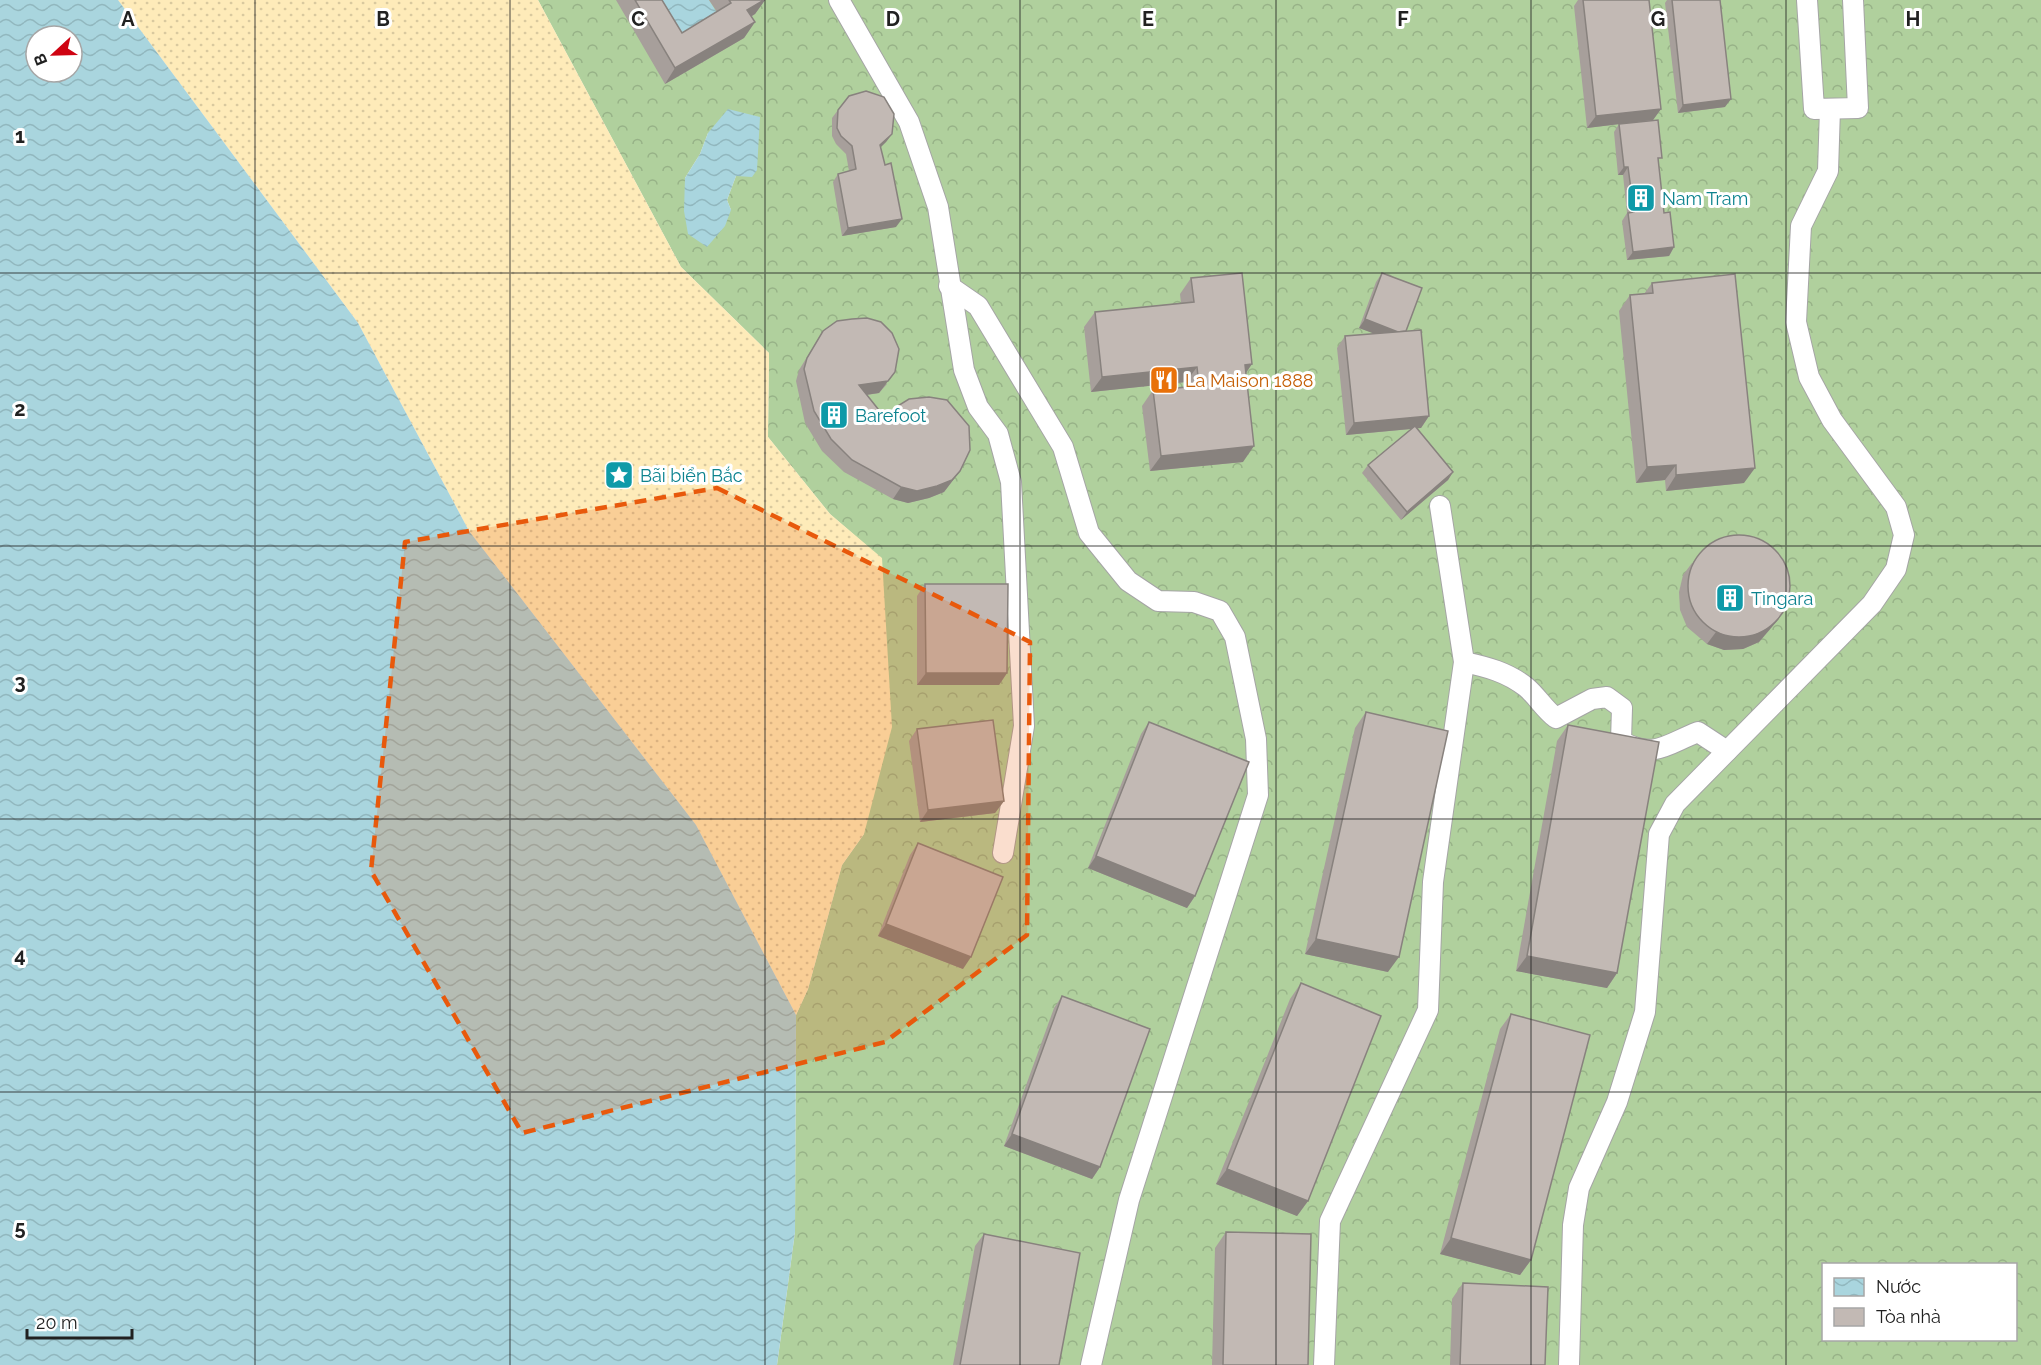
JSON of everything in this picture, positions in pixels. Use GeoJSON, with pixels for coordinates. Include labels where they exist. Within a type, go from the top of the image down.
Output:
{"type":"FeatureCollection","features":[{"type":"Feature","properties":{"kind":"lane"},"geometry":{"type":"LineString","coordinates":[[839,0],[909,122],[938,207],[963,370],[978,407],[998,434],[1011,482],[1024,726],[1003,853]]}},
{"type":"Feature","properties":{"kind":"lane"},"geometry":{"type":"LineString","coordinates":[[1808,0],[1814,109],[1858,108],[1853,0]]}},
{"type":"Feature","properties":{"kind":"lane"},"geometry":{"type":"LineString","coordinates":[[1569,1365],[1573,1225],[1579,1188],[1617,1102],[1645,1012],[1659,834],[1675,804],[1872,604],[1896,569],[1904,535],[1896,507],[1832,420],[1809,377],[1796,322],[1801,226],[1828,171],[1830,109]]}},
{"type":"Feature","properties":{"kind":"lane"},"geometry":{"type":"LineString","coordinates":[[949,286],[978,306],[1063,447],[1089,533],[1128,581],[1158,601],[1194,602],[1220,611],[1235,637],[1256,739],[1258,795],[1129,1200],[1091,1365]]}},
{"type":"Feature","properties":{"kind":"lane"},"geometry":{"type":"LineString","coordinates":[[1324,1365],[1330,1221],[1428,1010],[1433,882],[1464,662],[1440,506]]}},
{"type":"Feature","properties":{"kind":"lane"},"geometry":{"type":"LineString","coordinates":[[1464,662],[1500,670],[1528,687],[1543,708],[1556,718],[1592,699],[1607,697],[1622,708],[1621,741],[1632,747],[1656,752],[1698,732],[1727,751]]}},
{"type":"Feature","properties":{"kind":"highlighted area"},"geometry":{"type":"Polygon","coordinates":[[[717,488],[1030,642],[1027,935],[885,1042],[522,1133],[371,871],[405,542],[717,488]]]}},
{"type":"Feature","properties":{"kind":"green space"},"geometry":{"type":"Polygon","coordinates":[[[538,0],[2041,0],[2041,1365],[777,1365],[795,1232],[796,1015],[808,989],[842,865],[864,834],[882,559],[830,514],[768,437],[769,353],[681,267],[538,0]],[[708,133],[700,154],[685,178],[731,210],[727,200],[736,176],[708,133]]]}},
{"type":"Feature","properties":{"kind":"sand","name":"Bãi biển Bắc"},"geometry":{"type":"Polygon","coordinates":[[[118,0],[538,0],[681,267],[769,353],[768,437],[830,514],[882,558],[892,727],[864,834],[842,865],[808,989],[796,1015],[696,825],[469,531],[358,323],[118,0]]]}},
{"type":"Feature","properties":{"kind":"water"},"geometry":{"type":"Polygon","coordinates":[[[0,0],[118,0],[358,323],[469,531],[696,825],[796,1015],[795,1232],[777,1365],[0,1365],[0,0]]]}},
{"type":"Feature","properties":{"kind":"water"},"geometry":{"type":"Polygon","coordinates":[[[642,0],[709,0],[721,19],[671,49],[642,0]]]}},
{"type":"Feature","properties":{"kind":"water"},"geometry":{"type":"Polygon","coordinates":[[[728,109],[760,117],[757,170],[752,177],[736,176],[727,200],[731,210],[725,226],[707,247],[688,234],[684,211],[685,178],[700,154],[708,133],[728,109]]]}},
{"type":"Feature","properties":{"kind":"building"},"geometry":{"type":"Polygon","coordinates":[[[635,0],[662,0],[682,33],[731,3],[729,0],[764,0],[747,10],[755,22],[675,68],[635,0]]]}},
{"type":"Feature","properties":{"kind":"building"},"geometry":{"type":"Polygon","coordinates":[[[1583,0],[1649,0],[1661,109],[1596,116],[1583,0]]]}},
{"type":"Feature","properties":{"kind":"building"},"geometry":{"type":"Polygon","coordinates":[[[1672,0],[1720,0],[1731,99],[1683,105],[1672,0]]]}},
{"type":"Feature","properties":{"kind":"building"},"geometry":{"type":"Polygon","coordinates":[[[866,91],[884,97],[894,114],[892,134],[880,145],[885,165],[891,163],[902,219],[848,228],[838,174],[856,169],[852,146],[841,136],[837,128],[838,110],[849,96],[866,91]]]}},
{"type":"Feature","properties":{"kind":"building","name":"Nam Tram"},"geometry":{"type":"Polygon","coordinates":[[[1658,120],[1662,158],[1658,158],[1664,213],[1670,212],[1674,247],[1633,252],[1628,213],[1634,212],[1628,167],[1624,167],[1619,124],[1658,120]]]}},
{"type":"Feature","properties":{"kind":"building","name":"La Maison 1888"},"geometry":{"type":"Polygon","coordinates":[[[1242,273],[1252,364],[1245,365],[1254,446],[1161,456],[1153,390],[1199,386],[1197,367],[1102,377],[1095,312],[1194,302],[1191,278],[1242,273]]]}},
{"type":"Feature","properties":{"kind":"building"},"geometry":{"type":"Polygon","coordinates":[[[1382,273],[1422,288],[1406,331],[1398,332],[1365,319],[1382,273]]]}},
{"type":"Feature","properties":{"kind":"building"},"geometry":{"type":"Polygon","coordinates":[[[1735,274],[1755,468],[1676,475],[1676,465],[1647,467],[1630,295],[1653,293],[1652,283],[1735,274]]]}},
{"type":"Feature","properties":{"kind":"building","name":"Barefoot"},"geometry":{"type":"Polygon","coordinates":[[[867,318],[881,322],[892,333],[899,349],[895,372],[888,381],[859,385],[886,419],[896,407],[909,399],[929,397],[947,400],[969,426],[970,450],[960,471],[952,480],[917,491],[901,487],[852,460],[831,439],[814,411],[804,369],[807,358],[823,331],[837,321],[867,318]]]}},
{"type":"Feature","properties":{"kind":"building"},"geometry":{"type":"Polygon","coordinates":[[[1421,330],[1429,416],[1354,423],[1345,336],[1421,330]]]}},
{"type":"Feature","properties":{"kind":"building"},"geometry":{"type":"Polygon","coordinates":[[[1415,426],[1453,472],[1407,512],[1368,465],[1415,426]]]}},
{"type":"Feature","properties":{"kind":"building","name":"Tingara"},"geometry":{"type":"Polygon","coordinates":[[[1739,535],[1759,538],[1768,543],[1782,557],[1787,566],[1790,586],[1787,606],[1782,615],[1768,629],[1759,634],[1739,637],[1719,634],[1710,629],[1696,615],[1691,606],[1688,586],[1691,566],[1696,557],[1710,543],[1719,538],[1739,535]]]}},
{"type":"Feature","properties":{"kind":"building"},"geometry":{"type":"Polygon","coordinates":[[[925,584],[1008,584],[1007,673],[926,673],[925,584]]]}},
{"type":"Feature","properties":{"kind":"building"},"geometry":{"type":"Polygon","coordinates":[[[1366,712],[1448,731],[1399,957],[1316,939],[1366,712]]]}},
{"type":"Feature","properties":{"kind":"building"},"geometry":{"type":"Polygon","coordinates":[[[993,720],[1004,801],[928,810],[917,729],[993,720]]]}},
{"type":"Feature","properties":{"kind":"building"},"geometry":{"type":"Polygon","coordinates":[[[1149,722],[1249,762],[1195,896],[1096,856],[1149,722]]]}},
{"type":"Feature","properties":{"kind":"building"},"geometry":{"type":"Polygon","coordinates":[[[1568,725],[1659,742],[1617,973],[1527,956],[1568,725]]]}},
{"type":"Feature","properties":{"kind":"building"},"geometry":{"type":"Polygon","coordinates":[[[918,843],[1003,877],[971,957],[886,924],[918,843]]]}},
{"type":"Feature","properties":{"kind":"building"},"geometry":{"type":"Polygon","coordinates":[[[1301,983],[1381,1016],[1308,1201],[1227,1169],[1301,983]]]}},
{"type":"Feature","properties":{"kind":"building"},"geometry":{"type":"Polygon","coordinates":[[[1062,996],[1150,1029],[1100,1167],[1012,1134],[1062,996]]]}},
{"type":"Feature","properties":{"kind":"building"},"geometry":{"type":"Polygon","coordinates":[[[1511,1014],[1590,1035],[1531,1260],[1451,1238],[1511,1014]]]}},
{"type":"Feature","properties":{"kind":"building"},"geometry":{"type":"Polygon","coordinates":[[[1226,1232],[1311,1234],[1308,1365],[1223,1365],[1226,1232]]]}},
{"type":"Feature","properties":{"kind":"building"},"geometry":{"type":"Polygon","coordinates":[[[984,1234],[1080,1253],[1059,1365],[960,1365],[984,1234]]]}},
{"type":"Feature","properties":{"kind":"building"},"geometry":{"type":"Polygon","coordinates":[[[1463,1283],[1548,1287],[1545,1365],[1460,1365],[1463,1283]]]}},
{"type":"Feature","properties":{"kind":"place","name":"Nam Tram"},"geometry":{"type":"Point","coordinates":[1641,198]}},
{"type":"Feature","properties":{"kind":"place","name":"La Maison 1888"},"geometry":{"type":"Point","coordinates":[1164,380]}},
{"type":"Feature","properties":{"kind":"place","name":"Barefoot"},"geometry":{"type":"Point","coordinates":[834,415]}},
{"type":"Feature","properties":{"kind":"place","name":"Bãi biển Bắc"},"geometry":{"type":"Point","coordinates":[619,475]}},
{"type":"Feature","properties":{"kind":"place","name":"Tingara"},"geometry":{"type":"Point","coordinates":[1730,598]}}]}
